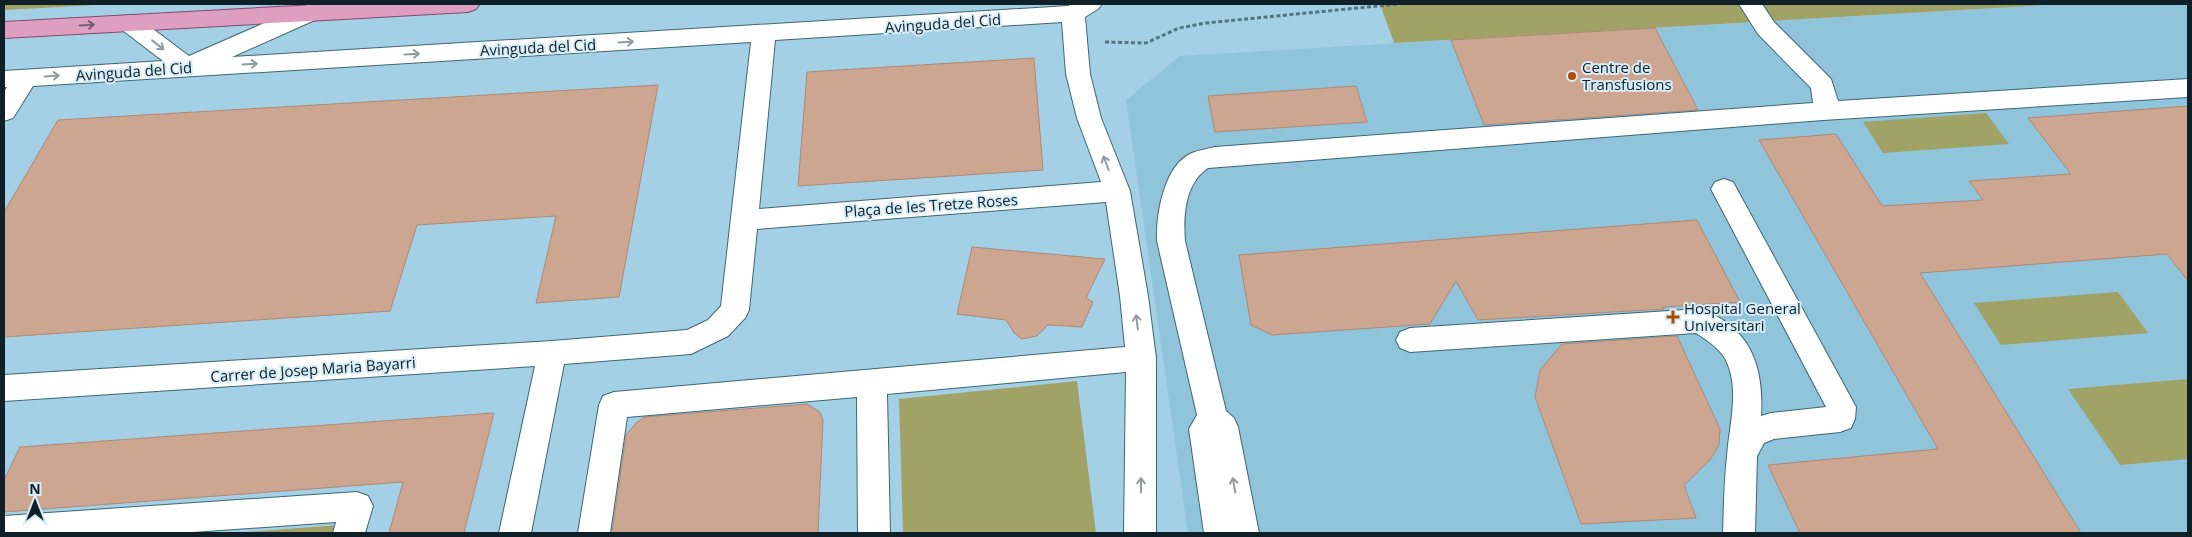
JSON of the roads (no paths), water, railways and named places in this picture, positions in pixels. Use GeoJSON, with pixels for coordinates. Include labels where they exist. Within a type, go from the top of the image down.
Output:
{"type":"FeatureCollection","features":[{"type":"Feature","properties":{"kind":"main road"},"geometry":{"type":"LineString","coordinates":[[309,13],[342,4]]}},
{"type":"Feature","properties":{"kind":"main road"},"geometry":{"type":"LineString","coordinates":[[4,30],[468,4]]}},
{"type":"Feature","properties":{"kind":"street"},"geometry":{"type":"LineString","coordinates":[[1750,4],[1766,28],[1822,85],[1826,102],[1823,111]]}},
{"type":"Feature","properties":{"kind":"street"},"geometry":{"type":"LineString","coordinates":[[1081,9],[1078,74],[1089,118],[1117,191],[1134,296],[1141,358],[1140,533]]}},
{"type":"Feature","properties":{"kind":"street","name":"Avinguda del Cid"},"geometry":{"type":"LineString","coordinates":[[14,79],[764,34],[1081,9]]}},
{"type":"Feature","properties":{"kind":"street"},"geometry":{"type":"LineString","coordinates":[[129,23],[187,68],[309,13]]}},
{"type":"Feature","properties":{"kind":"street"},"geometry":{"type":"LineString","coordinates":[[745,220],[764,34]]}},
{"type":"Feature","properties":{"kind":"street"},"geometry":{"type":"LineString","coordinates":[[4,112],[14,79]]}},
{"type":"Feature","properties":{"kind":"street"},"geometry":{"type":"LineString","coordinates":[[1242,533],[1223,427],[1213,418],[1169,226],[1171,212],[1184,176],[1190,167],[1200,160],[1215,157],[1714,127],[1823,111],[2188,88]]}},
{"type":"Feature","properties":{"kind":"street"},"geometry":{"type":"LineString","coordinates":[[1724,189],[1841,407],[1840,419],[1771,426],[1753,434],[1742,458]]}},
{"type":"Feature","properties":{"kind":"street","name":"Plaça de les Tretze Roses"},"geometry":{"type":"LineString","coordinates":[[745,220],[1117,191]]}},
{"type":"Feature","properties":{"kind":"street","name":"Carrer de Josep Maria Bayarri"},"geometry":{"type":"LineString","coordinates":[[4,388],[552,353],[692,342],[718,328],[735,310],[745,220]]}},
{"type":"Feature","properties":{"kind":"street"},"geometry":{"type":"LineString","coordinates":[[1410,340],[1700,321],[1719,331],[1736,350],[1747,374],[1748,392],[1742,458],[1739,533]]}},
{"type":"Feature","properties":{"kind":"street"},"geometry":{"type":"LineString","coordinates":[[516,533],[552,353]]}},
{"type":"Feature","properties":{"kind":"street"},"geometry":{"type":"LineString","coordinates":[[594,533],[614,405],[1141,358]]}},
{"type":"Feature","properties":{"kind":"street"},"geometry":{"type":"LineString","coordinates":[[872,383],[874,533]]}},
{"type":"Feature","properties":{"kind":"street"},"geometry":{"type":"LineString","coordinates":[[1748,392],[1756,407],[1770,417],[1791,424]]}},
{"type":"Feature","properties":{"kind":"street"},"geometry":{"type":"LineString","coordinates":[[1213,418],[1204,429],[1220,533]]}},
{"type":"Feature","properties":{"kind":"street"},"geometry":{"type":"LineString","coordinates":[[4,531],[357,506],[349,533]]}},
{"type":"Feature","properties":{"kind":"place","name":"Centre de Transfusions"},"geometry":{"type":"Point","coordinates":[1572,76]}},
{"type":"Feature","properties":{"kind":"place","name":"Hospital General Universitari"},"geometry":{"type":"Point","coordinates":[1673,317]}}]}
